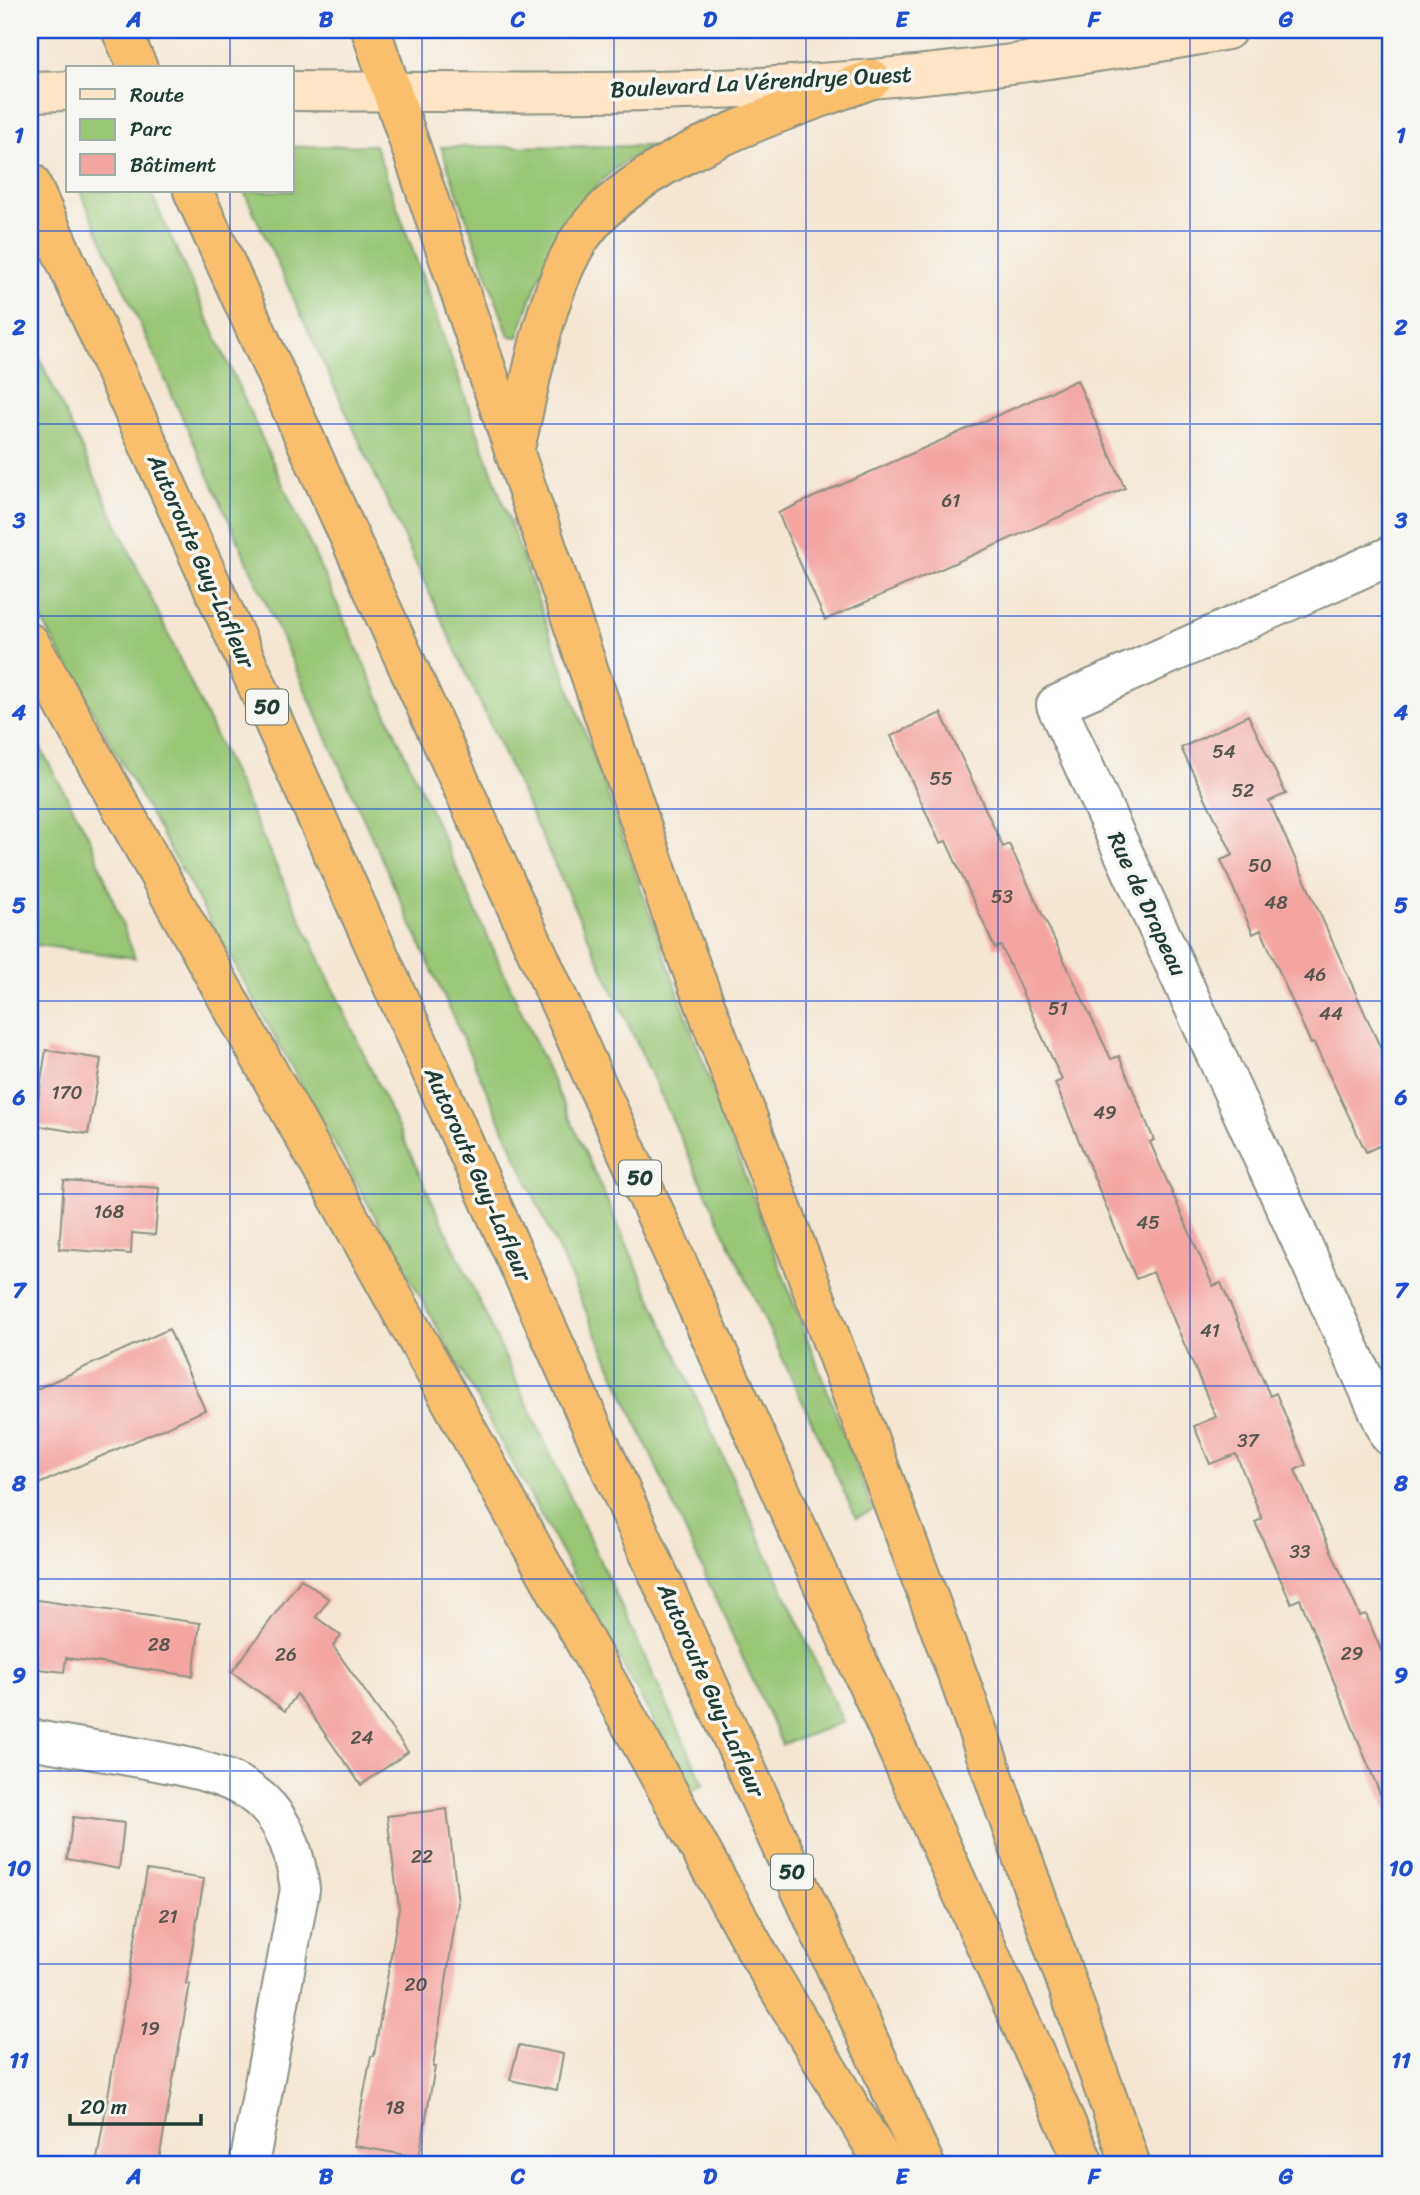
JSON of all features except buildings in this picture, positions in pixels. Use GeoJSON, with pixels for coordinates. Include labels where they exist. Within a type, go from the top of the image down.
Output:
{"type":"FeatureCollection","features":[{"type":"Feature","properties":{"kind":"highway"},"geometry":{"type":"LineString","coordinates":[[121,30],[137,66]]}},
{"type":"Feature","properties":{"kind":"highway"},"geometry":{"type":"LineString","coordinates":[[371,30],[676,927],[961,1684],[1131,2165]]}},
{"type":"Feature","properties":{"kind":"highway"},"geometry":{"type":"LineString","coordinates":[[515,448],[554,295],[574,247],[598,215],[615,198],[654,171],[745,126],[872,79]]}},
{"type":"Feature","properties":{"kind":"highway","name":"Autoroute Guy-Lafleur"},"geometry":{"type":"LineString","coordinates":[[30,182],[925,2165]]}},
{"type":"Feature","properties":{"kind":"highway","name":"50"},"geometry":{"type":"LineString","coordinates":[[193,192],[1084,2165]]}},
{"type":"Feature","properties":{"kind":"highway"},"geometry":{"type":"LineString","coordinates":[[30,643],[760,1957],[885,2165]]}},
{"type":"Feature","properties":{"kind":"main road","name":"Boulevard La Vérendrye Ouest"},"geometry":{"type":"LineString","coordinates":[[294,91],[648,91],[872,79],[1060,59],[1227,30]]}},
{"type":"Feature","properties":{"kind":"main road"},"geometry":{"type":"LineString","coordinates":[[30,92],[66,91]]}},
{"type":"Feature","properties":{"kind":"street","name":"Rue de Drapeau"},"geometry":{"type":"LineString","coordinates":[[1390,556],[1056,705],[1390,1436]]}},
{"type":"Feature","properties":{"kind":"street"},"geometry":{"type":"LineString","coordinates":[[30,1739],[204,1770],[236,1782],[263,1801],[284,1829],[296,1856],[300,1889],[248,2165]]}},
{"type":"Feature","properties":{"kind":"green space"},"geometry":{"type":"Polygon","coordinates":[[[375,145],[727,1129],[873,1510],[856,1518],[244,192],[294,192],[294,147],[375,145]]]}},
{"type":"Feature","properties":{"kind":"green space"},"geometry":{"type":"Polygon","coordinates":[[[661,146],[626,161],[586,197],[557,239],[518,337],[509,336],[441,147],[661,146]]]}},
{"type":"Feature","properties":{"kind":"green space"},"geometry":{"type":"Polygon","coordinates":[[[80,192],[150,192],[843,1722],[782,1745],[80,192]]]}},
{"type":"Feature","properties":{"kind":"green space"},"geometry":{"type":"Polygon","coordinates":[[[30,338],[704,1784],[692,1791],[479,1402],[30,599],[30,338]]]}},
{"type":"Feature","properties":{"kind":"green space"},"geometry":{"type":"Polygon","coordinates":[[[30,729],[90,839],[135,958],[30,944],[30,729]]]}}]}
